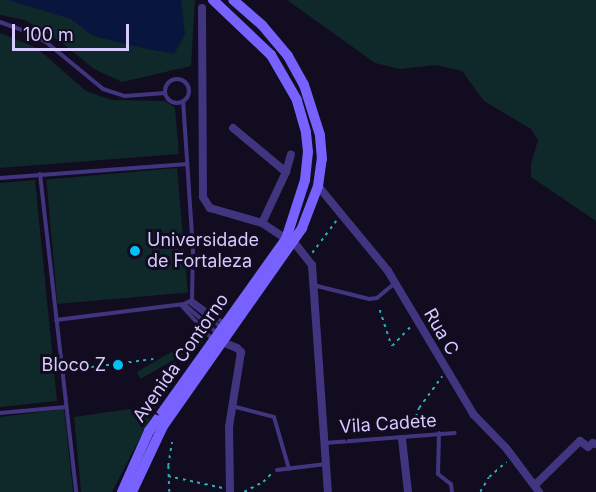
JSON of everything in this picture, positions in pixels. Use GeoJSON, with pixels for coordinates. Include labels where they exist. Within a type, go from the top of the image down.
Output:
{"type":"FeatureCollection","features":[{"type":"Feature","properties":{"kind":"street","name":"Avenida Contorno"},"geometry":{"type":"LineString","coordinates":[[132,492],[163,426],[220,334],[289,241],[307,168],[306,132],[297,100],[271,55],[213,0]]}},
{"type":"Feature","properties":{"kind":"street","name":"Avenida Contorno"},"geometry":{"type":"LineString","coordinates":[[122,492],[149,431],[289,241],[302,228],[318,186],[322,159],[320,135],[304,85],[288,56],[262,26],[233,0]]}},
{"type":"Feature","properties":{"kind":"street"},"geometry":{"type":"LineString","coordinates":[[202,8],[202,197],[210,207],[262,223],[289,241],[309,259],[312,265],[328,492]]}},
{"type":"Feature","properties":{"kind":"street"},"geometry":{"type":"LineString","coordinates":[[233,128],[286,172]]}},
{"type":"Feature","properties":{"kind":"street"},"geometry":{"type":"LineString","coordinates":[[262,223],[286,172],[291,155]]}},
{"type":"Feature","properties":{"kind":"street","name":"Rua C"},"geometry":{"type":"LineString","coordinates":[[318,186],[395,283],[474,415],[513,457],[537,489]]}},
{"type":"Feature","properties":{"kind":"street"},"geometry":{"type":"LineString","coordinates":[[220,334],[241,352],[229,427],[230,491]]}},
{"type":"Feature","properties":{"kind":"street"},"geometry":{"type":"LineString","coordinates":[[406,437],[408,492]]}},
{"type":"Feature","properties":{"kind":"street"},"geometry":{"type":"LineString","coordinates":[[537,489],[580,442],[588,447],[593,442],[596,444]]}},
{"type":"Feature","properties":{"kind":"lane"},"geometry":{"type":"LineString","coordinates":[[0,22],[28,32],[46,42],[103,89],[125,96],[165,93]]}},
{"type":"Feature","properties":{"kind":"lane"},"geometry":{"type":"LineString","coordinates":[[183,101],[172,102],[165,93],[166,86],[172,81],[183,81],[189,92],[183,101],[193,250],[186,302]]}},
{"type":"Feature","properties":{"kind":"lane"},"geometry":{"type":"LineString","coordinates":[[0,178],[187,164]]}},
{"type":"Feature","properties":{"kind":"lane"},"geometry":{"type":"LineString","coordinates":[[40,174],[76,492]]}},
{"type":"Feature","properties":{"kind":"lane"},"geometry":{"type":"LineString","coordinates":[[313,285],[369,299],[376,298],[395,283]]}},
{"type":"Feature","properties":{"kind":"lane"},"geometry":{"type":"LineString","coordinates":[[56,320],[186,302]]}},
{"type":"Feature","properties":{"kind":"lane"},"geometry":{"type":"LineString","coordinates":[[186,302],[220,334]]}},
{"type":"Feature","properties":{"kind":"lane"},"geometry":{"type":"LineString","coordinates":[[186,302],[220,334]]}},
{"type":"Feature","properties":{"kind":"lane"},"geometry":{"type":"LineString","coordinates":[[186,302],[220,334]]}},
{"type":"Feature","properties":{"kind":"lane"},"geometry":{"type":"LineString","coordinates":[[0,414],[66,406]]}},
{"type":"Feature","properties":{"kind":"lane"},"geometry":{"type":"LineString","coordinates":[[231,406],[274,417],[288,469]]}},
{"type":"Feature","properties":{"kind":"lane"},"geometry":{"type":"LineString","coordinates":[[439,433],[438,474],[451,484],[452,492]]}},
{"type":"Feature","properties":{"kind":"lane","name":"Vila Cadete"},"geometry":{"type":"LineString","coordinates":[[324,443],[439,433],[455,434]]}},
{"type":"Feature","properties":{"kind":"lane"},"geometry":{"type":"LineString","coordinates":[[277,471],[326,464]]}},
{"type":"Feature","properties":{"kind":"path"},"geometry":{"type":"LineString","coordinates":[[309,259],[342,215]]}},
{"type":"Feature","properties":{"kind":"path"},"geometry":{"type":"LineString","coordinates":[[380,310],[392,346],[416,319]]}},
{"type":"Feature","properties":{"kind":"path"},"geometry":{"type":"LineString","coordinates":[[62,371],[153,359]]}},
{"type":"Feature","properties":{"kind":"path"},"geometry":{"type":"LineString","coordinates":[[406,437],[419,408],[446,370]]}},
{"type":"Feature","properties":{"kind":"path"},"geometry":{"type":"LineString","coordinates":[[169,492],[168,476],[172,442]]}},
{"type":"Feature","properties":{"kind":"path"},"geometry":{"type":"LineString","coordinates":[[480,492],[496,469],[513,457]]}},
{"type":"Feature","properties":{"kind":"path"},"geometry":{"type":"LineString","coordinates":[[244,492],[277,471]]}},
{"type":"Feature","properties":{"kind":"path"},"geometry":{"type":"LineString","coordinates":[[168,476],[230,491]]}},
{"type":"Feature","properties":{"kind":"green space"},"geometry":{"type":"Polygon","coordinates":[[[0,0],[195,0],[191,66],[122,82],[94,69],[61,42],[25,20],[0,15],[0,0]]]}},
{"type":"Feature","properties":{"kind":"green space"},"geometry":{"type":"Polygon","coordinates":[[[287,0],[596,0],[596,221],[531,177],[531,164],[538,140],[531,129],[484,101],[462,71],[436,65],[400,69],[375,63],[287,0]]]}},
{"type":"Feature","properties":{"kind":"green space"},"geometry":{"type":"Polygon","coordinates":[[[0,33],[37,48],[86,91],[112,100],[165,101],[175,108],[179,154],[0,168],[0,33]]]}},
{"type":"Feature","properties":{"kind":"green space"},"geometry":{"type":"Polygon","coordinates":[[[177,168],[188,293],[57,304],[46,179],[177,168]]]}},
{"type":"Feature","properties":{"kind":"green space"},"geometry":{"type":"Polygon","coordinates":[[[35,180],[57,401],[0,407],[0,183],[35,180]]]}},
{"type":"Feature","properties":{"kind":"green space"},"geometry":{"type":"Polygon","coordinates":[[[199,336],[203,343],[141,379],[137,372],[199,336]]]}},
{"type":"Feature","properties":{"kind":"green space"},"geometry":{"type":"Polygon","coordinates":[[[157,405],[112,492],[81,492],[74,417],[157,405]]]}},
{"type":"Feature","properties":{"kind":"green space"},"geometry":{"type":"Polygon","coordinates":[[[64,409],[73,492],[0,492],[0,417],[64,409]]]}},
{"type":"Feature","properties":{"kind":"water"},"geometry":{"type":"Polygon","coordinates":[[[8,0],[181,0],[185,34],[174,54],[147,49],[93,36],[71,19],[8,0]]]}},
{"type":"Feature","properties":{"kind":"place","name":"Universidade de Fortaleza"},"geometry":{"type":"Point","coordinates":[135,251]}},
{"type":"Feature","properties":{"kind":"place","name":"Bloco Z"},"geometry":{"type":"Point","coordinates":[118,365]}}]}
